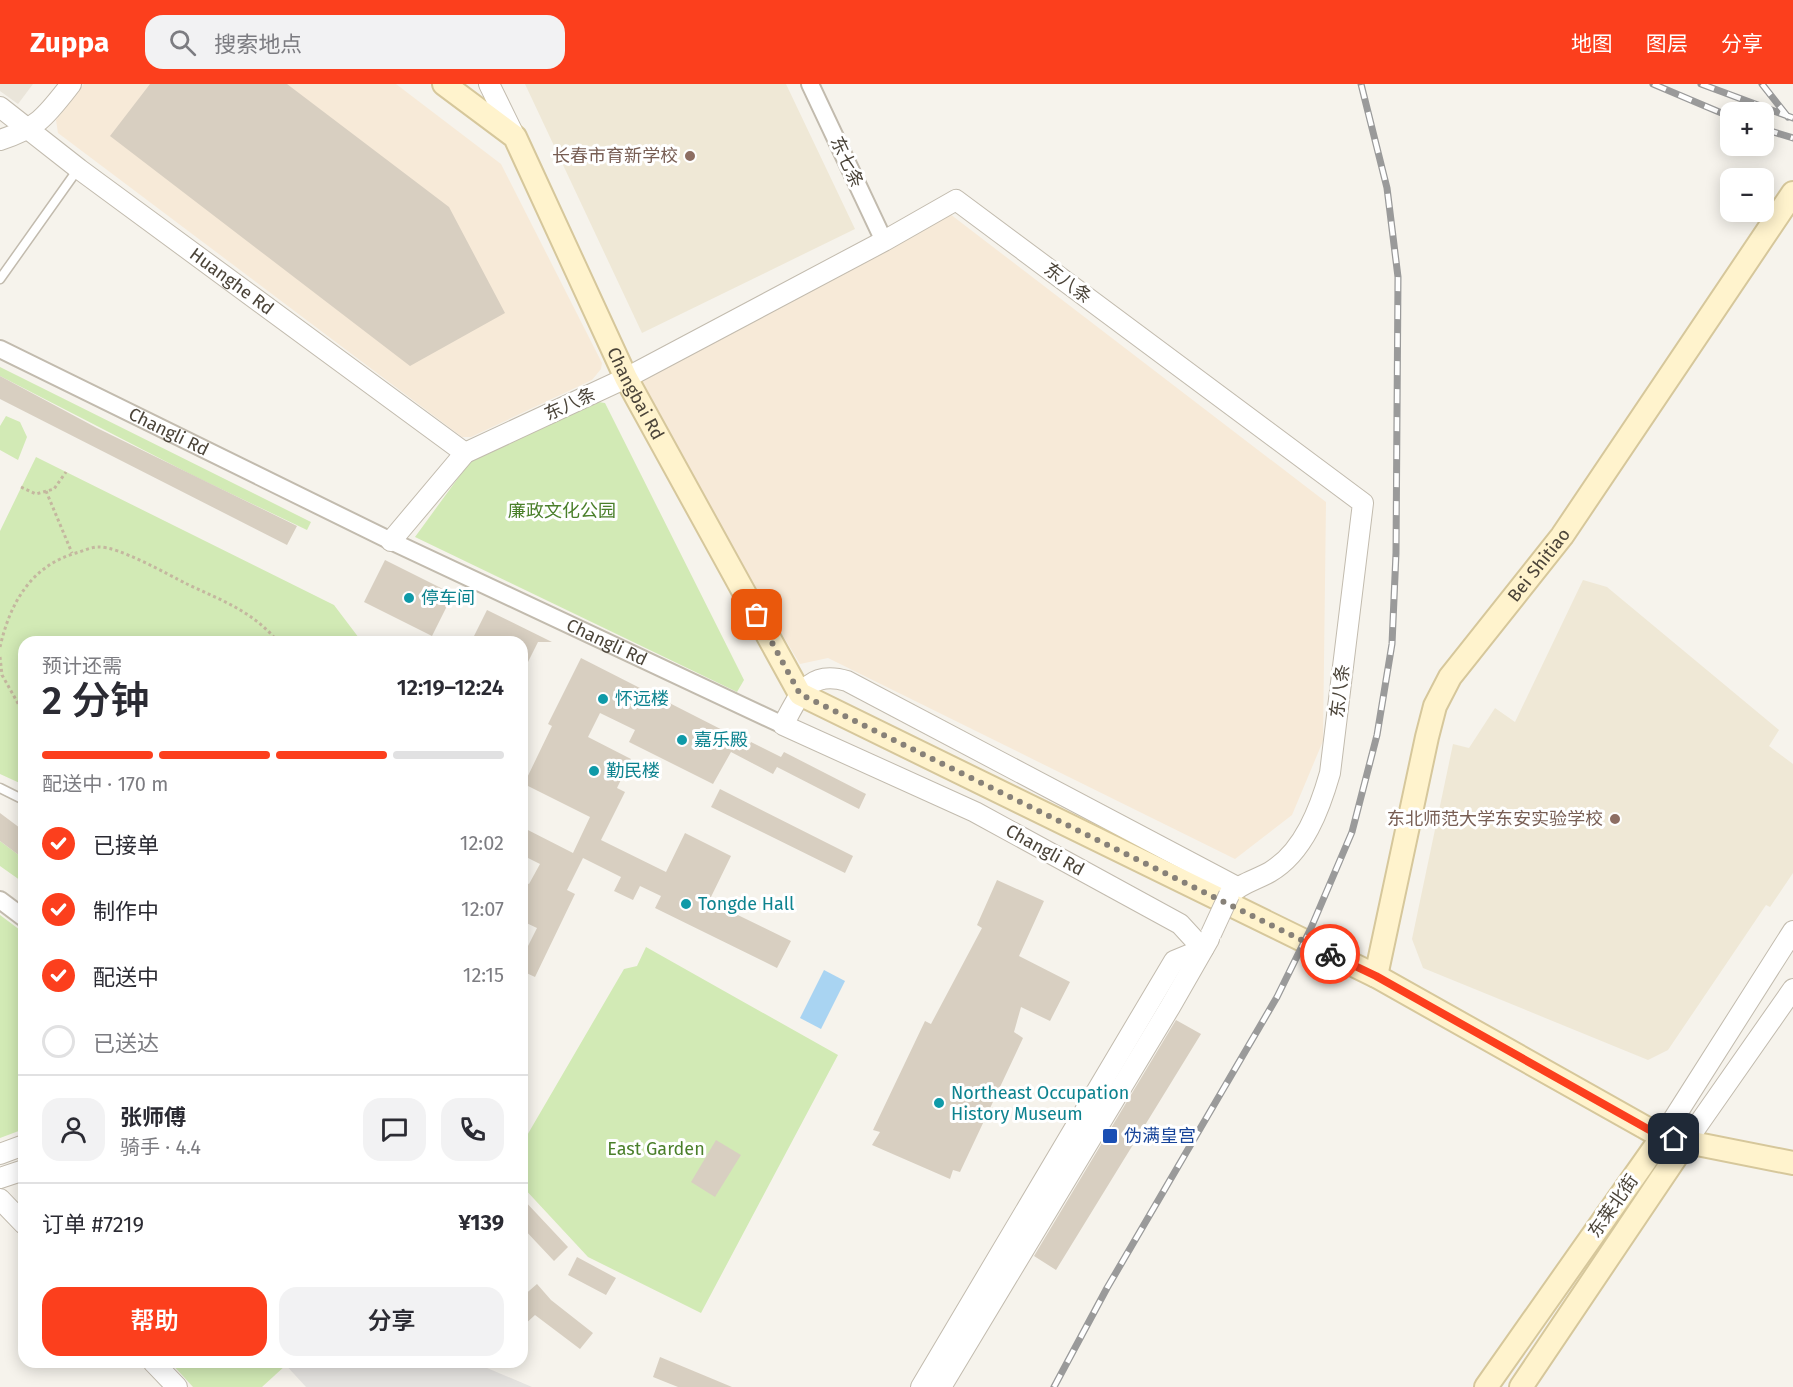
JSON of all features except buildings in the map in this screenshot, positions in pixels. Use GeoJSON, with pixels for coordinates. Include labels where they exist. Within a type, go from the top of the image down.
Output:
{"type":"FeatureCollection","features":[{"type":"Feature","properties":{"kind":"main road"},"geometry":{"type":"LineString","coordinates":[[444,84],[515,137]]}},
{"type":"Feature","properties":{"kind":"main road","name":"Changbai Rd"},"geometry":{"type":"LineString","coordinates":[[515,137],[626,378],[800,694]]}},
{"type":"Feature","properties":{"kind":"main road","name":"Bei Shitiao"},"geometry":{"type":"LineString","coordinates":[[1376,976],[1427,737],[1435,706],[1450,677],[1562,536],[1793,193]]}},
{"type":"Feature","properties":{"kind":"main road"},"geometry":{"type":"LineString","coordinates":[[800,694],[1376,976],[1662,1137],[1793,1163]]}},
{"type":"Feature","properties":{"kind":"main road","name":"东莱北街"},"geometry":{"type":"LineString","coordinates":[[1486,1387],[1662,1137]]}},
{"type":"Feature","properties":{"kind":"main road","name":"东莱北街"},"geometry":{"type":"LineString","coordinates":[[1521,1387],[1686,1142]]}},
{"type":"Feature","properties":{"kind":"street"},"geometry":{"type":"LineString","coordinates":[[0,140],[29,130],[46,116],[71,84]]}},
{"type":"Feature","properties":{"kind":"street","name":"Changbai Rd"},"geometry":{"type":"LineString","coordinates":[[489,84],[515,137]]}},
{"type":"Feature","properties":{"kind":"street","name":"东七条"},"geometry":{"type":"LineString","coordinates":[[810,84],[884,241]]}},
{"type":"Feature","properties":{"kind":"street","name":"Huanghe Rd"},"geometry":{"type":"LineString","coordinates":[[0,107],[79,169],[465,453]]}},
{"type":"Feature","properties":{"kind":"street","name":"东八条"},"geometry":{"type":"LineString","coordinates":[[391,541],[465,453],[626,378],[884,241],[956,200],[1363,503],[1330,773],[1321,804],[1306,834],[1289,856],[1272,871],[1233,891]]}},
{"type":"Feature","properties":{"kind":"street","name":"Changli Rd"},"geometry":{"type":"LineString","coordinates":[[0,349],[391,541],[783,725],[975,812],[1180,924],[1207,942]]}},
{"type":"Feature","properties":{"kind":"street"},"geometry":{"type":"LineString","coordinates":[[783,725],[800,694],[817,678],[833,677],[847,681],[1233,891],[1207,942],[941,1387]]}},
{"type":"Feature","properties":{"kind":"street"},"geometry":{"type":"LineString","coordinates":[[0,900],[18,914]]}},
{"type":"Feature","properties":{"kind":"street","name":"东莱北街"},"geometry":{"type":"LineString","coordinates":[[1662,1137],[1793,931]]}},
{"type":"Feature","properties":{"kind":"street"},"geometry":{"type":"LineString","coordinates":[[921,1387],[1174,961],[1207,942]]}},
{"type":"Feature","properties":{"kind":"street","name":"东莱北街"},"geometry":{"type":"LineString","coordinates":[[1686,1142],[1793,988]]}},
{"type":"Feature","properties":{"kind":"street"},"geometry":{"type":"LineString","coordinates":[[0,1154],[18,1147]]}},
{"type":"Feature","properties":{"kind":"street"},"geometry":{"type":"LineString","coordinates":[[0,1178],[18,1172]]}},
{"type":"Feature","properties":{"kind":"street"},"geometry":{"type":"LineString","coordinates":[[0,1199],[18,1218]]}},
{"type":"Feature","properties":{"kind":"street"},"geometry":{"type":"LineString","coordinates":[[159,1368],[177,1387]]}},
{"type":"Feature","properties":{"kind":"lane"},"geometry":{"type":"LineString","coordinates":[[0,279],[79,169]]}},
{"type":"Feature","properties":{"kind":"lane"},"geometry":{"type":"LineString","coordinates":[[0,788],[18,797]]}},
{"type":"Feature","properties":{"kind":"path"},"geometry":{"type":"LineString","coordinates":[[21,488],[36,494],[54,489],[66,472]]}},
{"type":"Feature","properties":{"kind":"path"},"geometry":{"type":"LineString","coordinates":[[46,491],[72,554]]}},
{"type":"Feature","properties":{"kind":"path"},"geometry":{"type":"LineString","coordinates":[[0,647],[6,621],[20,591],[40,571],[72,554],[99,546],[129,556],[227,602],[263,623],[273,636]]}},
{"type":"Feature","properties":{"kind":"path"},"geometry":{"type":"LineString","coordinates":[[0,657],[1,676],[18,704]]}},
{"type":"Feature","properties":{"kind":"shaded area"},"geometry":{"type":"Polygon","coordinates":[[[0,84],[33,84],[18,104],[0,91],[0,84]]]}},
{"type":"Feature","properties":{"kind":"shaded area"},"geometry":{"type":"Polygon","coordinates":[[[84,84],[396,84],[501,164],[602,363],[601,369],[592,380],[471,437],[462,437],[58,133],[56,120],[84,84]]]}},
{"type":"Feature","properties":{"kind":"shaded area","name":"长春市育新学校"},"geometry":{"type":"Polygon","coordinates":[[[525,84],[786,84],[855,229],[642,333],[525,84]]]}},
{"type":"Feature","properties":{"kind":"shaded area"},"geometry":{"type":"Polygon","coordinates":[[[950,214],[1326,502],[1323,741],[1292,815],[1235,859],[828,658],[800,664],[632,385],[950,214]]]}},
{"type":"Feature","properties":{"kind":"shaded area","name":"东北师范大学东安实验学校"},"geometry":{"type":"Polygon","coordinates":[[[1583,580],[1607,587],[1779,730],[1769,746],[1793,764],[1793,873],[1770,907],[1766,905],[1668,1050],[1648,1060],[1423,968],[1412,939],[1453,744],[1469,748],[1495,708],[1515,722],[1583,580]]]}},
{"type":"Feature","properties":{"kind":"shaded area"},"geometry":{"type":"Polygon","coordinates":[[[289,1368],[487,1368],[532,1387],[306,1387],[289,1368]]]}},
{"type":"Feature","properties":{"kind":"green space"},"geometry":{"type":"Polygon","coordinates":[[[0,367],[311,522],[307,530],[194,476],[0,376],[0,367]]]}},
{"type":"Feature","properties":{"kind":"green space","name":"廉政文化公园"},"geometry":{"type":"Polygon","coordinates":[[[592,401],[605,403],[744,680],[737,692],[415,537],[469,463],[487,451],[592,401]]]}},
{"type":"Feature","properties":{"kind":"green space"},"geometry":{"type":"Polygon","coordinates":[[[6,416],[20,422],[27,437],[18,460],[0,450],[0,426],[6,416]]]}},
{"type":"Feature","properties":{"kind":"green space"},"geometry":{"type":"Polygon","coordinates":[[[36,457],[334,605],[357,636],[18,636],[18,782],[0,774],[0,531],[36,457]]]}},
{"type":"Feature","properties":{"kind":"green space"},"geometry":{"type":"Polygon","coordinates":[[[0,841],[18,854],[18,879],[0,866],[0,841]]]}},
{"type":"Feature","properties":{"kind":"green space"},"geometry":{"type":"Polygon","coordinates":[[[0,915],[18,928],[18,1131],[0,1138],[0,915]]]}},
{"type":"Feature","properties":{"kind":"green space","name":"East Garden"},"geometry":{"type":"Polygon","coordinates":[[[646,947],[838,1055],[701,1313],[588,1257],[528,1192],[528,1134],[624,969],[637,966],[646,947]]]}},
{"type":"Feature","properties":{"kind":"green space"},"geometry":{"type":"Polygon","coordinates":[[[176,1368],[283,1368],[262,1387],[193,1387],[176,1368]]]}},
{"type":"Feature","properties":{"kind":"water"},"geometry":{"type":"Polygon","coordinates":[[[824,970],[845,981],[821,1029],[800,1018],[824,970]]]}},
{"type":"Feature","properties":{"kind":"railway"},"geometry":{"type":"LineString","coordinates":[[1054,1387],[1107,1288],[1277,997],[1311,928],[1352,832],[1377,735],[1392,644],[1396,553],[1398,277],[1387,188],[1361,84]]}},
{"type":"Feature","properties":{"kind":"railway"},"geometry":{"type":"LineString","coordinates":[[1653,84],[1720,112]]}},
{"type":"Feature","properties":{"kind":"railway"},"geometry":{"type":"LineString","coordinates":[[1701,84],[1793,118]]}},
{"type":"Feature","properties":{"kind":"railway"},"geometry":{"type":"LineString","coordinates":[[1762,84],[1788,117]]}},
{"type":"Feature","properties":{"kind":"railway"},"geometry":{"type":"LineString","coordinates":[[1774,132],[1793,138]]}},
{"type":"Feature","properties":{"kind":"way so far"},"geometry":{"type":"LineString","coordinates":[[757,615],[800,694],[1330,954]]}},
{"type":"Feature","properties":{"kind":"place","name":"长春市育新学校"},"geometry":{"type":"Point","coordinates":[690,156]}},
{"type":"Feature","properties":{"kind":"place","name":"停车间"},"geometry":{"type":"Point","coordinates":[409,598]}},
{"type":"Feature","properties":{"kind":"place","name":"怀远楼"},"geometry":{"type":"Point","coordinates":[603,699]}},
{"type":"Feature","properties":{"kind":"place","name":"嘉乐殿"},"geometry":{"type":"Point","coordinates":[682,740]}},
{"type":"Feature","properties":{"kind":"place","name":"勤民楼"},"geometry":{"type":"Point","coordinates":[594,771]}},
{"type":"Feature","properties":{"kind":"place","name":"东北师范大学东安实验学校"},"geometry":{"type":"Point","coordinates":[1615,819]}},
{"type":"Feature","properties":{"kind":"place","name":"Tongde Hall"},"geometry":{"type":"Point","coordinates":[686,904]}},
{"type":"Feature","properties":{"kind":"place","name":"Northeast Occupation History Museum"},"geometry":{"type":"Point","coordinates":[939,1103]}},
{"type":"Feature","properties":{"kind":"place","name":"伪满皇宫"},"geometry":{"type":"Point","coordinates":[1110,1136]}},
{"type":"Feature","properties":{"kind":"route"},"geometry":{"type":"LineString","coordinates":[[1330,954],[1376,976],[1662,1137],[1674,1139]]}}]}
